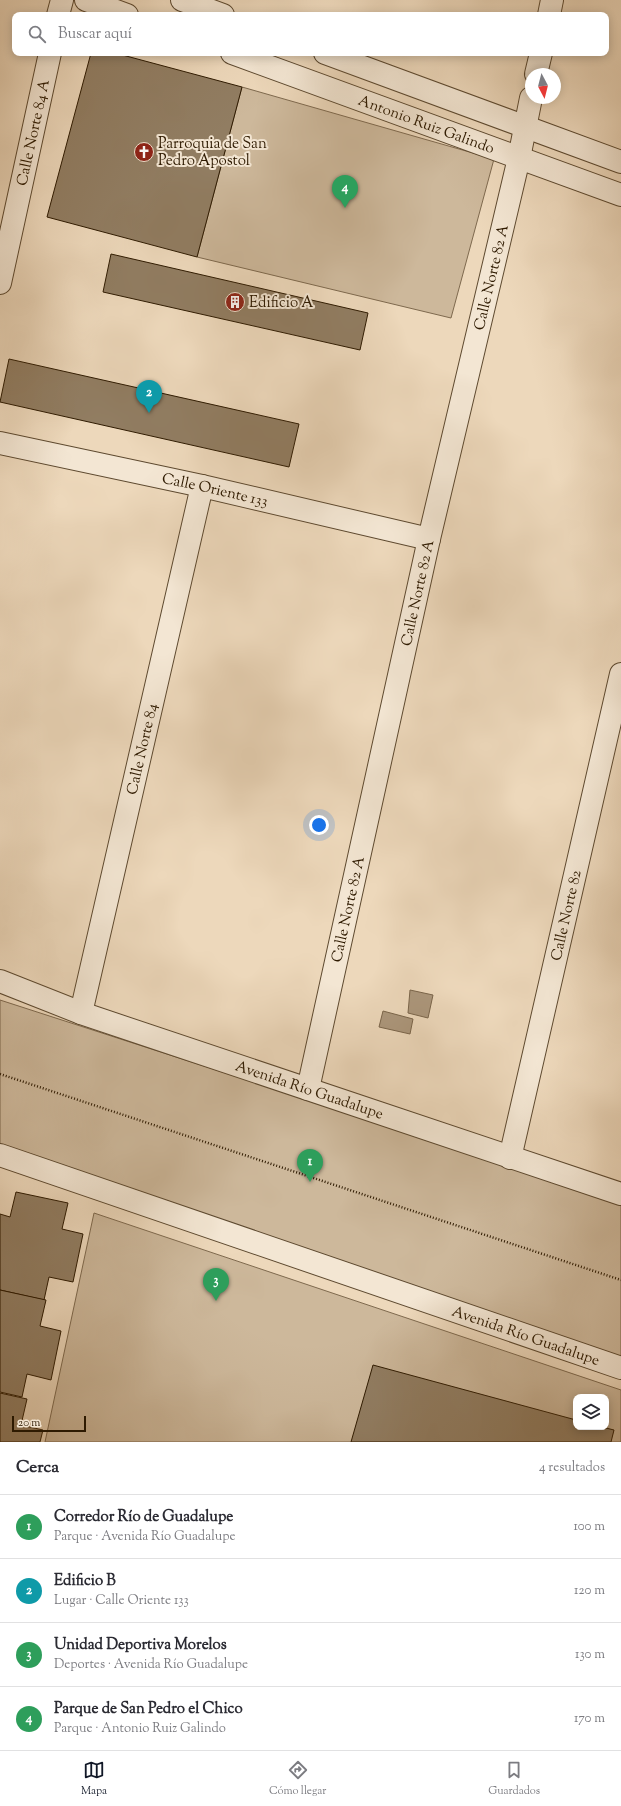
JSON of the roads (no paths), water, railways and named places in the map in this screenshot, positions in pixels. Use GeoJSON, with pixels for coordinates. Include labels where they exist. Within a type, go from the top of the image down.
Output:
{"type":"FeatureCollection","features":[{"type":"Feature","properties":{"kind":"street"},"geometry":{"type":"LineString","coordinates":[[59,12],[62,0]]}},
{"type":"Feature","properties":{"kind":"street"},"geometry":{"type":"LineString","coordinates":[[86,0],[119,12]]}},
{"type":"Feature","properties":{"kind":"street"},"geometry":{"type":"LineString","coordinates":[[182,0],[215,12]]}},
{"type":"Feature","properties":{"kind":"street"},"geometry":{"type":"LineString","coordinates":[[550,12],[552,0]]}},
{"type":"Feature","properties":{"kind":"street","name":"Calle Norte 84 A"},"geometry":{"type":"LineString","coordinates":[[0,283],[49,56]]}},
{"type":"Feature","properties":{"kind":"street","name":"Antonio Ruiz Galindo"},"geometry":{"type":"LineString","coordinates":[[240,56],[621,195]]}},
{"type":"Feature","properties":{"kind":"street","name":"Antonio Ruiz Galindo"},"geometry":{"type":"LineString","coordinates":[[333,56],[621,162]]}},
{"type":"Feature","properties":{"kind":"street"},"geometry":{"type":"LineString","coordinates":[[537,68],[540,56]]}},
{"type":"Feature","properties":{"kind":"street","name":"Calle Norte 82 A"},"geometry":{"type":"LineString","coordinates":[[308,1089],[429,539],[519,158],[530,104]]}},
{"type":"Feature","properties":{"kind":"street","name":"Calle Oriente 133"},"geometry":{"type":"LineString","coordinates":[[0,443],[202,486],[429,539]]}},
{"type":"Feature","properties":{"kind":"street","name":"Calle Norte 84"},"geometry":{"type":"LineString","coordinates":[[81,1013],[202,486]]}},
{"type":"Feature","properties":{"kind":"street","name":"Calle Norte 82"},"geometry":{"type":"LineString","coordinates":[[510,1158],[621,674]]}},
{"type":"Feature","properties":{"kind":"street","name":"Avenida Río Guadalupe"},"geometry":{"type":"LineString","coordinates":[[0,981],[81,1013],[621,1194]]}},
{"type":"Feature","properties":{"kind":"street","name":"Avenida Río Guadalupe"},"geometry":{"type":"LineString","coordinates":[[0,1155],[621,1368]]}},
{"type":"Feature","properties":{"kind":"place","name":"Parroquia de San Pedro Apostol"},"geometry":{"type":"Point","coordinates":[144,152]}},
{"type":"Feature","properties":{"kind":"place","name":"Parque de San Pedro el Chico"},"geometry":{"type":"Point","coordinates":[345,208]}},
{"type":"Feature","properties":{"kind":"place","name":"Edificio A"},"geometry":{"type":"Point","coordinates":[235,302]}},
{"type":"Feature","properties":{"kind":"place","name":"Edificio B"},"geometry":{"type":"Point","coordinates":[149,413]}},
{"type":"Feature","properties":{"kind":"place","name":"Corredor Río de Guadalupe"},"geometry":{"type":"Point","coordinates":[310,1182]}},
{"type":"Feature","properties":{"kind":"place","name":"Unidad Deportiva Morelos"},"geometry":{"type":"Point","coordinates":[216,1301]}}]}
